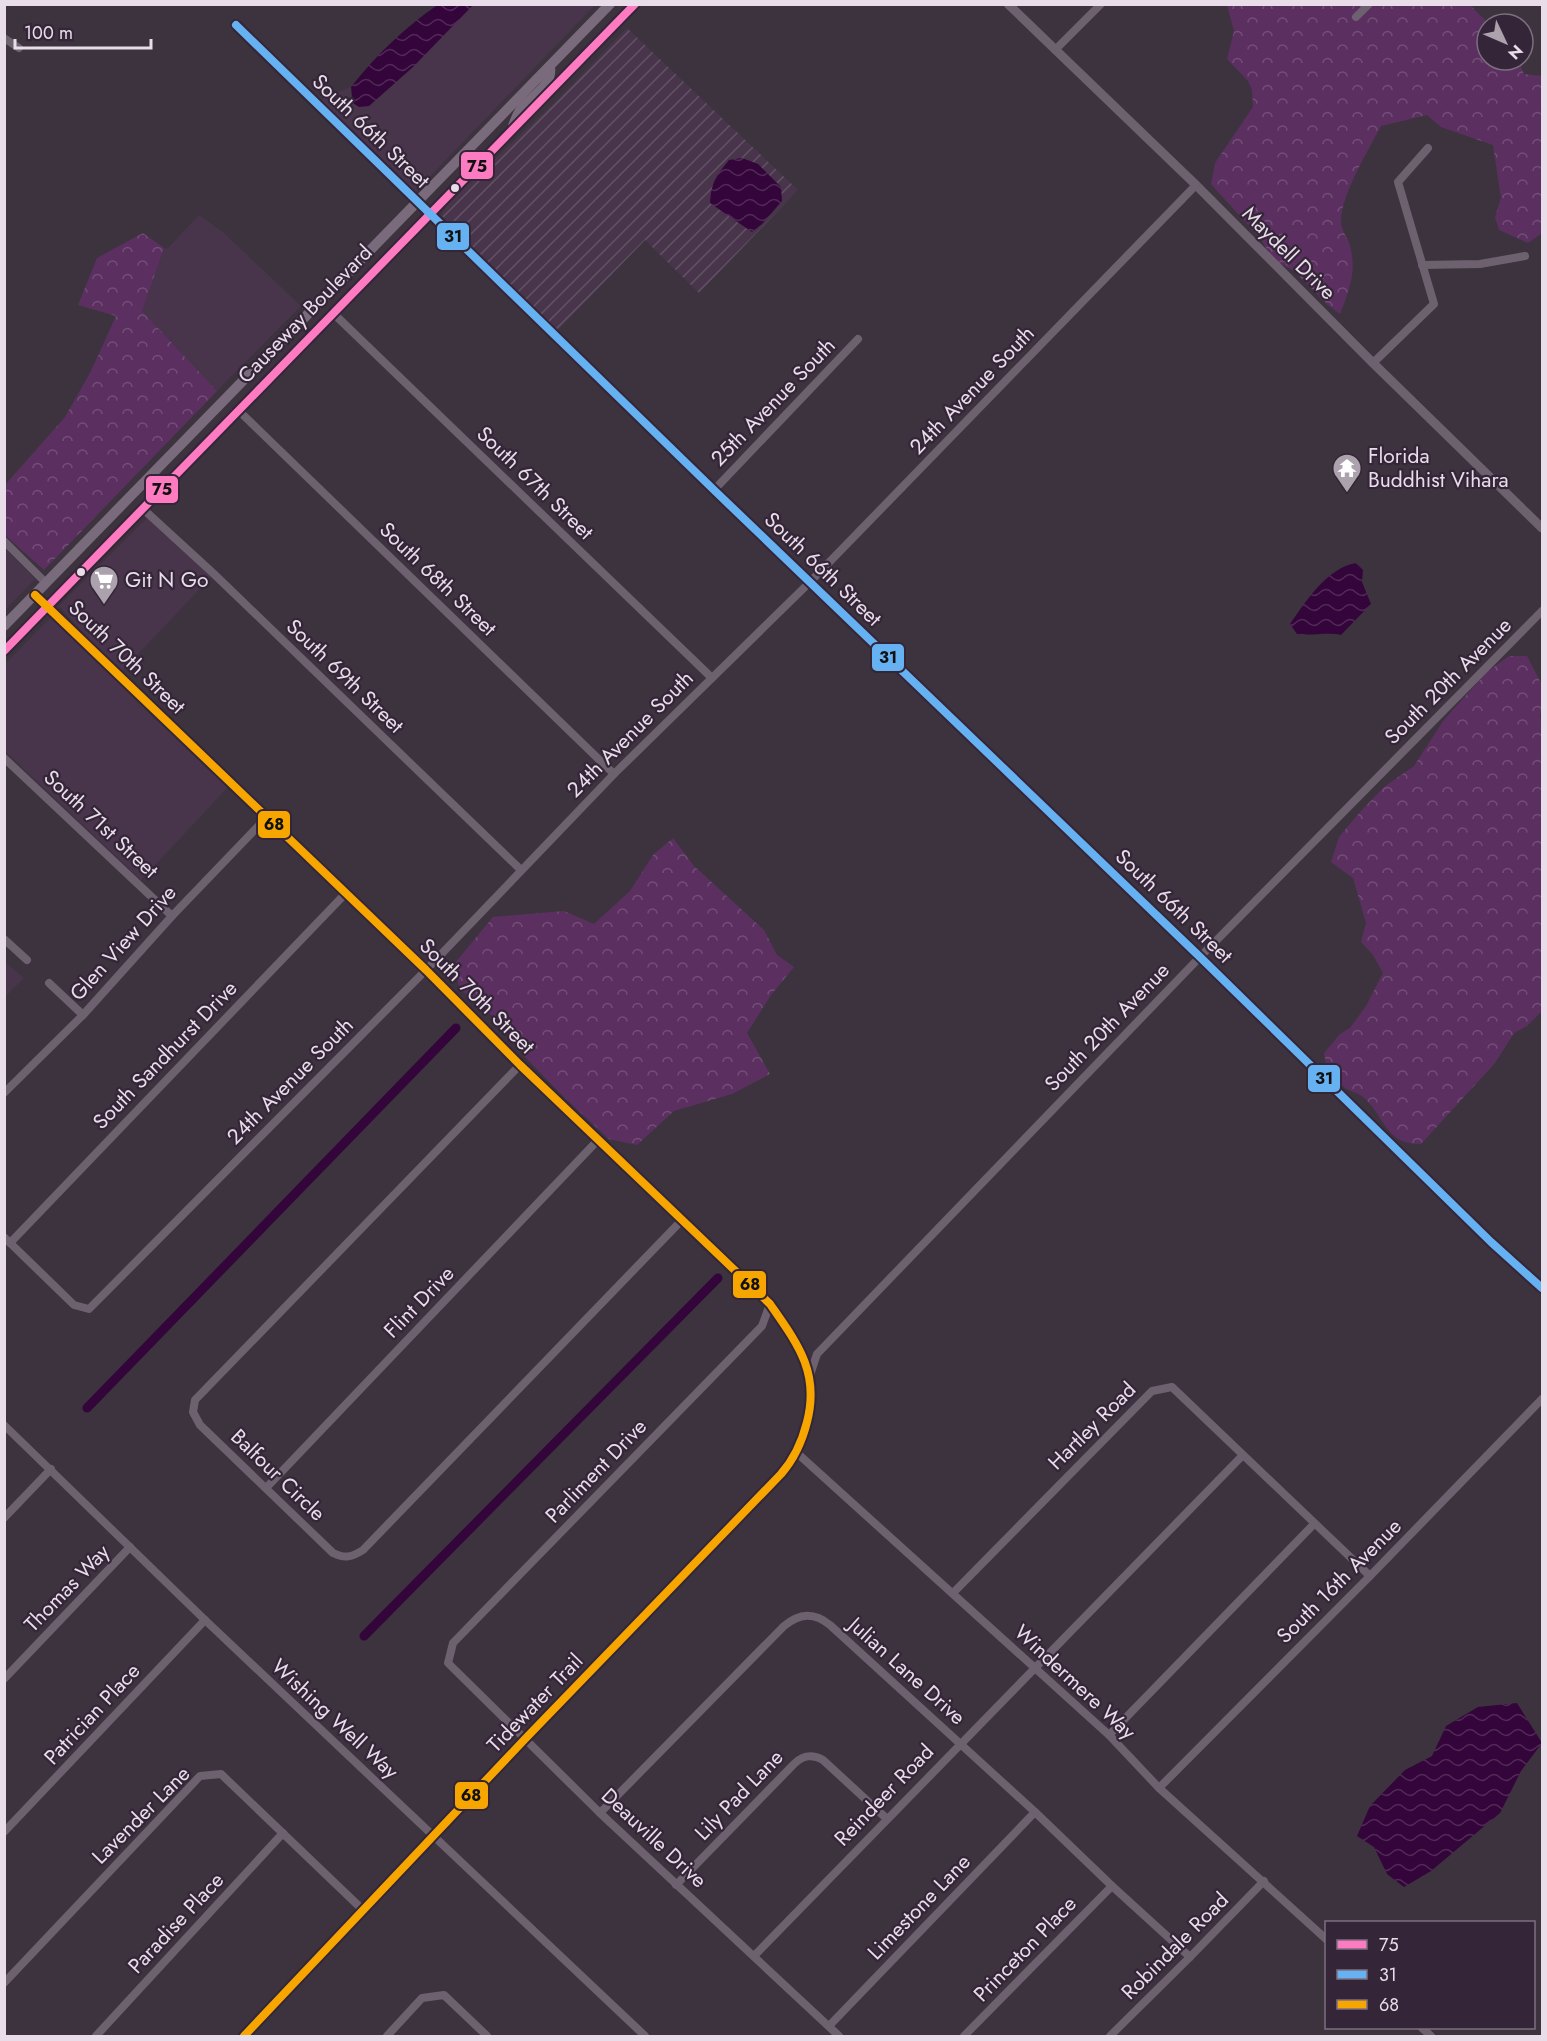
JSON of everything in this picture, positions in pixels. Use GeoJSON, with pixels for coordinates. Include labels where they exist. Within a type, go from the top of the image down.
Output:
{"type":"FeatureCollection","features":[{"type":"Feature","properties":{"kind":"main road","name":"Causeway Boulevard"},"geometry":{"type":"LineString","coordinates":[[4,626],[610,4]]}},
{"type":"Feature","properties":{"kind":"main road","name":"Causeway Boulevard"},"geometry":{"type":"LineString","coordinates":[[4,651],[635,4]]}},
{"type":"Feature","properties":{"kind":"main road"},"geometry":{"type":"LineString","coordinates":[[511,132],[520,110],[548,82],[552,74],[550,67]]}},
{"type":"Feature","properties":{"kind":"main road"},"geometry":{"type":"LineString","coordinates":[[46,584],[58,595]]}},
{"type":"Feature","properties":{"kind":"main road"},"geometry":{"type":"LineString","coordinates":[[35,595],[48,606]]}},
{"type":"Feature","properties":{"kind":"street","name":"Maydell Drive"},"geometry":{"type":"LineString","coordinates":[[1008,4],[1196,185],[1373,363],[1542,528]]}},
{"type":"Feature","properties":{"kind":"street"},"geometry":{"type":"LineString","coordinates":[[1055,50],[1101,4]]}},
{"type":"Feature","properties":{"kind":"street"},"geometry":{"type":"LineString","coordinates":[[1356,17],[1368,4]]}},
{"type":"Feature","properties":{"kind":"street","name":"South 66th Street"},"geometry":{"type":"LineString","coordinates":[[236,25],[1200,957],[1419,1172],[1542,1288]]}},
{"type":"Feature","properties":{"kind":"street"},"geometry":{"type":"LineString","coordinates":[[4,38],[20,48]]}},
{"type":"Feature","properties":{"kind":"street"},"geometry":{"type":"LineString","coordinates":[[1373,363],[1434,304],[1398,182],[1428,148]]}},
{"type":"Feature","properties":{"kind":"street","name":"24th Avenue South"},"geometry":{"type":"LineString","coordinates":[[7,1240],[74,1305],[89,1309],[426,969],[614,774],[810,582],[1196,185]]}},
{"type":"Feature","properties":{"kind":"street"},"geometry":{"type":"LineString","coordinates":[[1422,265],[1480,264],[1525,256]]}},
{"type":"Feature","properties":{"kind":"street","name":"South 67th Street"},"geometry":{"type":"LineString","coordinates":[[333,313],[712,678]]}},
{"type":"Feature","properties":{"kind":"street","name":"25th Avenue South"},"geometry":{"type":"LineString","coordinates":[[714,489],[858,339]]}},
{"type":"Feature","properties":{"kind":"street","name":"South 68th Street"},"geometry":{"type":"LineString","coordinates":[[238,410],[614,774]]}},
{"type":"Feature","properties":{"kind":"street","name":"South 69th Street"},"geometry":{"type":"LineString","coordinates":[[142,508],[521,870]]}},
{"type":"Feature","properties":{"kind":"street"},"geometry":{"type":"LineString","coordinates":[[4,542],[46,584]]}},
{"type":"Feature","properties":{"kind":"street","name":"South 70th Street"},"geometry":{"type":"LineString","coordinates":[[48,606],[426,969],[520,1065],[770,1304],[796,1343],[810,1374]]}},
{"type":"Feature","properties":{"kind":"street","name":"South 20th Avenue"},"geometry":{"type":"LineString","coordinates":[[810,1374],[817,1354],[1200,957],[1542,611]]}},
{"type":"Feature","properties":{"kind":"street","name":"South 71st Street"},"geometry":{"type":"LineString","coordinates":[[4,758],[172,916]]}},
{"type":"Feature","properties":{"kind":"street","name":"Glen View Drive"},"geometry":{"type":"LineString","coordinates":[[4,1093],[83,1015],[172,916],[267,817]]}},
{"type":"Feature","properties":{"kind":"street","name":"South Sandhurst Drive"},"geometry":{"type":"LineString","coordinates":[[7,1240],[346,892]]}},
{"type":"Feature","properties":{"kind":"street"},"geometry":{"type":"LineString","coordinates":[[4,939],[27,960]]}},
{"type":"Feature","properties":{"kind":"street"},"geometry":{"type":"LineString","coordinates":[[50,983],[83,1015]]}},
{"type":"Feature","properties":{"kind":"street","name":"Balfour Circle"},"geometry":{"type":"LineString","coordinates":[[520,1065],[195,1400],[193,1412],[200,1425],[333,1553],[346,1558],[358,1553],[682,1221]]}},
{"type":"Feature","properties":{"kind":"street","name":"Flint Drive"},"geometry":{"type":"LineString","coordinates":[[266,1488],[598,1140]]}},
{"type":"Feature","properties":{"kind":"street","name":"Parliment Drive"},"geometry":{"type":"LineString","coordinates":[[448,1663],[453,1643],[762,1326],[770,1304]]}},
{"type":"Feature","properties":{"kind":"street","name":"Tidewater Trail"},"geometry":{"type":"LineString","coordinates":[[244,2037],[525,1739],[781,1474],[797,1453],[802,1440],[812,1402],[810,1374]]}},
{"type":"Feature","properties":{"kind":"street","name":"Hartley Road"},"geometry":{"type":"LineString","coordinates":[[953,1593],[1152,1391],[1172,1387],[1370,1576]]}},
{"type":"Feature","properties":{"kind":"street","name":"South 16th Avenue"},"geometry":{"type":"LineString","coordinates":[[1159,1788],[1542,1399]]}},
{"type":"Feature","properties":{"kind":"street","name":"Wishing Well Way"},"geometry":{"type":"LineString","coordinates":[[4,1425],[205,1620],[645,2037]]}},
{"type":"Feature","properties":{"kind":"street","name":"Windermere Way"},"geometry":{"type":"LineString","coordinates":[[797,1453],[1034,1667],[1108,1735],[1159,1788],[1325,1938]]}},
{"type":"Feature","properties":{"kind":"street","name":"Reindeer Road"},"geometry":{"type":"LineString","coordinates":[[754,1956],[886,1818],[1243,1455]]}},
{"type":"Feature","properties":{"kind":"street"},"geometry":{"type":"LineString","coordinates":[[4,1518],[51,1469]]}},
{"type":"Feature","properties":{"kind":"street"},"geometry":{"type":"LineString","coordinates":[[1108,1735],[1314,1524]]}},
{"type":"Feature","properties":{"kind":"street","name":"Thomas Way"},"geometry":{"type":"LineString","coordinates":[[4,1679],[130,1547]]}},
{"type":"Feature","properties":{"kind":"street","name":"Julian Lane Drive"},"geometry":{"type":"LineString","coordinates":[[600,1812],[784,1626],[804,1615],[816,1617],[830,1625],[960,1743],[1190,1958]]}},
{"type":"Feature","properties":{"kind":"street","name":"Patrician Place"},"geometry":{"type":"LineString","coordinates":[[4,1832],[205,1620]]}},
{"type":"Feature","properties":{"kind":"street","name":"Deauville Drive"},"geometry":{"type":"LineString","coordinates":[[448,1663],[676,1885],[839,2037]]}},
{"type":"Feature","properties":{"kind":"street","name":"Lily Pad Lane"},"geometry":{"type":"LineString","coordinates":[[676,1885],[794,1764],[804,1757],[812,1756],[824,1760],[886,1818]]}},
{"type":"Feature","properties":{"kind":"street","name":"Lavender Lane"},"geometry":{"type":"LineString","coordinates":[[4,1983],[200,1776],[221,1774],[364,1911]]}},
{"type":"Feature","properties":{"kind":"street","name":"Limestone Lane"},"geometry":{"type":"LineString","coordinates":[[829,2026],[1035,1812]]}},
{"type":"Feature","properties":{"kind":"street","name":"Paradise Place"},"geometry":{"type":"LineString","coordinates":[[96,2037],[283,1833]]}},
{"type":"Feature","properties":{"kind":"street","name":"Robindale Road"},"geometry":{"type":"LineString","coordinates":[[1110,2037],[1264,1881]]}},
{"type":"Feature","properties":{"kind":"street","name":"Princeton Place"},"geometry":{"type":"LineString","coordinates":[[964,2037],[1112,1886]]}},
{"type":"Feature","properties":{"kind":"street"},"geometry":{"type":"LineString","coordinates":[[387,2037],[422,1998],[444,1995],[487,2037]]}},
{"type":"Feature","properties":{"kind":"shaded area"},"geometry":{"type":"Polygon","coordinates":[[[473,5],[595,5],[415,192],[323,103],[323,98],[351,87],[351,97],[369,106],[413,67],[473,5]]]}},
{"type":"Feature","properties":{"kind":"shaded area"},"geometry":{"type":"Polygon","coordinates":[[[627,28],[798,190],[699,293],[645,240],[556,332],[441,215],[447,205],[559,98],[627,28]]]}},
{"type":"Feature","properties":{"kind":"shaded area"},"geometry":{"type":"Polygon","coordinates":[[[199,215],[224,233],[301,306],[217,391],[142,311],[164,248],[167,249],[199,215]]]}},
{"type":"Feature","properties":{"kind":"shaded area"},"geometry":{"type":"Polygon","coordinates":[[[150,515],[214,574],[120,673],[59,606],[150,515]]]}},
{"type":"Feature","properties":{"kind":"shaded area"},"geometry":{"type":"Polygon","coordinates":[[[5,548],[35,579],[4,610],[5,548]]]}},
{"type":"Feature","properties":{"kind":"shaded area"},"geometry":{"type":"Polygon","coordinates":[[[52,616],[148,708],[146,710],[228,787],[141,880],[5,751],[4,665],[52,616]]]}},
{"type":"Feature","properties":{"kind":"shaded area"},"geometry":{"type":"Polygon","coordinates":[[[5,962],[24,978],[5,997],[5,962]]]}},
{"type":"Feature","properties":{"kind":"green space"},"geometry":{"type":"Polygon","coordinates":[[[1227,5],[1470,5],[1477,12],[1475,12],[1475,72],[1523,72],[1542,76],[1542,233],[1528,243],[1499,230],[1495,217],[1501,198],[1493,145],[1441,127],[1427,115],[1381,126],[1356,172],[1342,209],[1341,223],[1350,246],[1353,264],[1349,289],[1340,314],[1294,271],[1274,260],[1259,237],[1211,184],[1215,163],[1253,107],[1252,90],[1248,81],[1227,59],[1234,31],[1227,5]]]}},
{"type":"Feature","properties":{"kind":"green space"},"geometry":{"type":"Polygon","coordinates":[[[143,233],[164,248],[142,311],[217,391],[44,570],[5,535],[5,485],[65,417],[91,371],[116,316],[78,305],[97,258],[143,233]]]}},
{"type":"Feature","properties":{"kind":"green space"},"geometry":{"type":"Polygon","coordinates":[[[1509,656],[1527,656],[1542,685],[1540,716],[1542,730],[1542,1011],[1527,1026],[1514,1033],[1495,1063],[1421,1144],[1409,1143],[1400,1140],[1387,1128],[1362,1096],[1338,1083],[1327,1066],[1324,1053],[1340,1034],[1350,1028],[1366,1006],[1383,973],[1373,955],[1361,942],[1366,923],[1353,878],[1331,862],[1339,837],[1360,812],[1384,787],[1414,766],[1443,721],[1487,672],[1509,656]]]}},
{"type":"Feature","properties":{"kind":"green space"},"geometry":{"type":"Polygon","coordinates":[[[673,838],[694,866],[764,930],[777,955],[794,967],[771,995],[747,1033],[770,1074],[732,1094],[674,1111],[637,1145],[609,1139],[564,1097],[525,1057],[495,1018],[459,988],[455,963],[493,917],[564,911],[594,924],[630,891],[653,855],[673,838]]]}},
{"type":"Feature","properties":{"kind":"water"},"geometry":{"type":"Polygon","coordinates":[[[439,4],[473,5],[413,67],[369,106],[359,107],[353,103],[351,87],[361,75],[403,32],[439,4]]]}},
{"type":"Feature","properties":{"kind":"water"},"geometry":{"type":"Polygon","coordinates":[[[742,158],[758,164],[781,187],[782,201],[752,232],[710,203],[713,185],[721,171],[729,160],[742,158]]]}},
{"type":"Feature","properties":{"kind":"water"},"geometry":{"type":"Polygon","coordinates":[[[1356,563],[1363,570],[1362,582],[1371,604],[1341,635],[1297,634],[1290,624],[1310,596],[1336,571],[1356,563]]]}},
{"type":"Feature","properties":{"kind":"water"},"geometry":{"type":"Polygon","coordinates":[[[1517,1703],[1542,1743],[1521,1771],[1500,1813],[1431,1871],[1404,1887],[1387,1874],[1374,1847],[1357,1836],[1370,1806],[1405,1770],[1432,1756],[1446,1726],[1478,1707],[1517,1703]]]}},
{"type":"Feature","properties":{"kind":"waterway"},"geometry":{"type":"LineString","coordinates":[[87,1408],[456,1028]]}},
{"type":"Feature","properties":{"kind":"waterway"},"geometry":{"type":"LineString","coordinates":[[364,1636],[718,1278]]}},
{"type":"Feature","properties":{"kind":"transit line","name":"75"},"geometry":{"type":"LineString","coordinates":[[4,651],[635,4]]}},
{"type":"Feature","properties":{"kind":"transit line","name":"31"},"geometry":{"type":"LineString","coordinates":[[236,25],[714,490],[1200,957],[1491,1242],[1542,1288]]}},
{"type":"Feature","properties":{"kind":"transit line","name":"68"},"geometry":{"type":"LineString","coordinates":[[35,595],[770,1304],[797,1345],[808,1373],[810,1404],[807,1422],[797,1450],[781,1474],[525,1739],[244,2036]]}},
{"type":"Feature","properties":{"kind":"place","name":"Florida Buddhist Vihara"},"geometry":{"type":"Point","coordinates":[1347,494]}},
{"type":"Feature","properties":{"kind":"place","name":"Git N Go"},"geometry":{"type":"Point","coordinates":[104,606]}}]}
